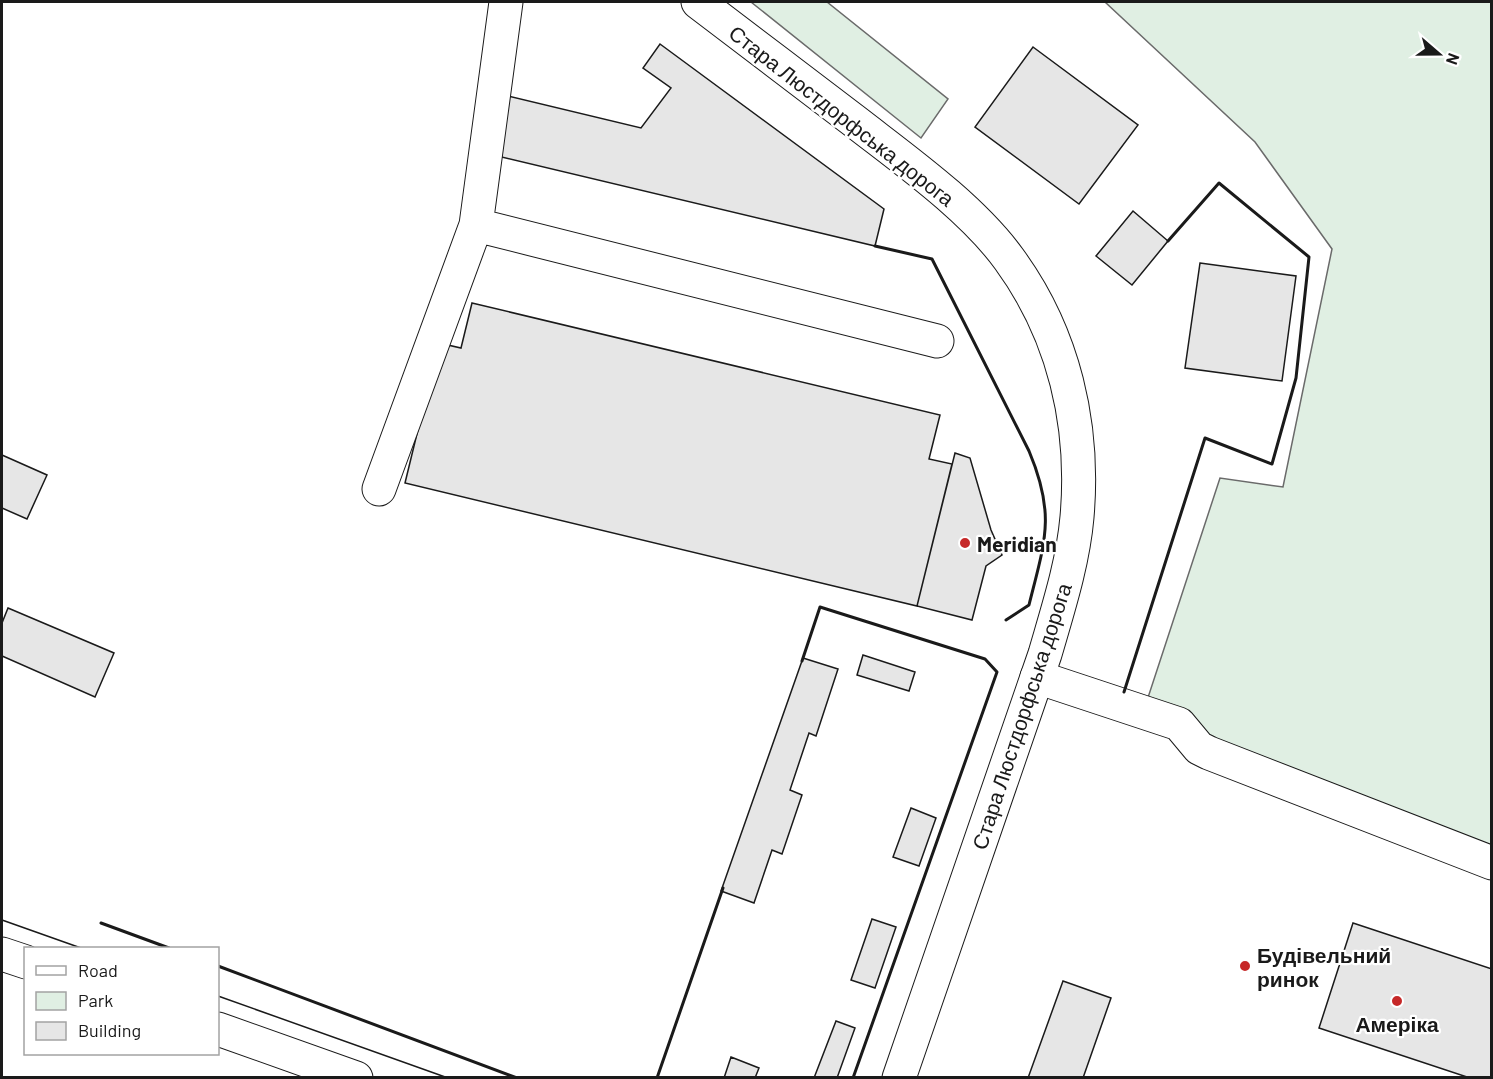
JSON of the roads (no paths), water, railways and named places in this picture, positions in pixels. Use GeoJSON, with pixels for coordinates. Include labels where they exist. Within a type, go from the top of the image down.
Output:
{"type":"FeatureCollection","features":[{"type":"Feature","properties":{"kind":"main road"},"geometry":{"type":"LineString","coordinates":[[379,489],[476,225],[506,2]]}},
{"type":"Feature","properties":{"kind":"main road","name":"Стара Люстдорфська дорога"},"geometry":{"type":"LineString","coordinates":[[698,2],[912,166],[967,214],[1008,257],[1037,302],[1058,351],[1073,402],[1078,454],[1077,518],[1065,587],[1037,677],[899,1077]]}},
{"type":"Feature","properties":{"kind":"main road"},"geometry":{"type":"LineString","coordinates":[[476,225],[937,341]]}},
{"type":"Feature","properties":{"kind":"main road"},"geometry":{"type":"LineString","coordinates":[[1037,677],[1179,724],[1199,748],[1209,753],[1491,863]]}},
{"type":"Feature","properties":{"kind":"main road"},"geometry":{"type":"LineString","coordinates":[[2,954],[24,961]]}},
{"type":"Feature","properties":{"kind":"main road"},"geometry":{"type":"LineString","coordinates":[[219,1029],[356,1077]]}},
{"type":"Feature","properties":{"kind":"tram line"},"geometry":{"type":"LineString","coordinates":[[2,920],[78,947]]}},
{"type":"Feature","properties":{"kind":"tram line"},"geometry":{"type":"LineString","coordinates":[[219,996],[448,1078]]}},
{"type":"Feature","properties":{"kind":"place","name":"Meridian"},"geometry":{"type":"Point","coordinates":[965,543]}},
{"type":"Feature","properties":{"kind":"place","name":"Будівельний ринок"},"geometry":{"type":"Point","coordinates":[1245,966]}},
{"type":"Feature","properties":{"kind":"place","name":"Амеріка"},"geometry":{"type":"Point","coordinates":[1397,1001]}}]}
